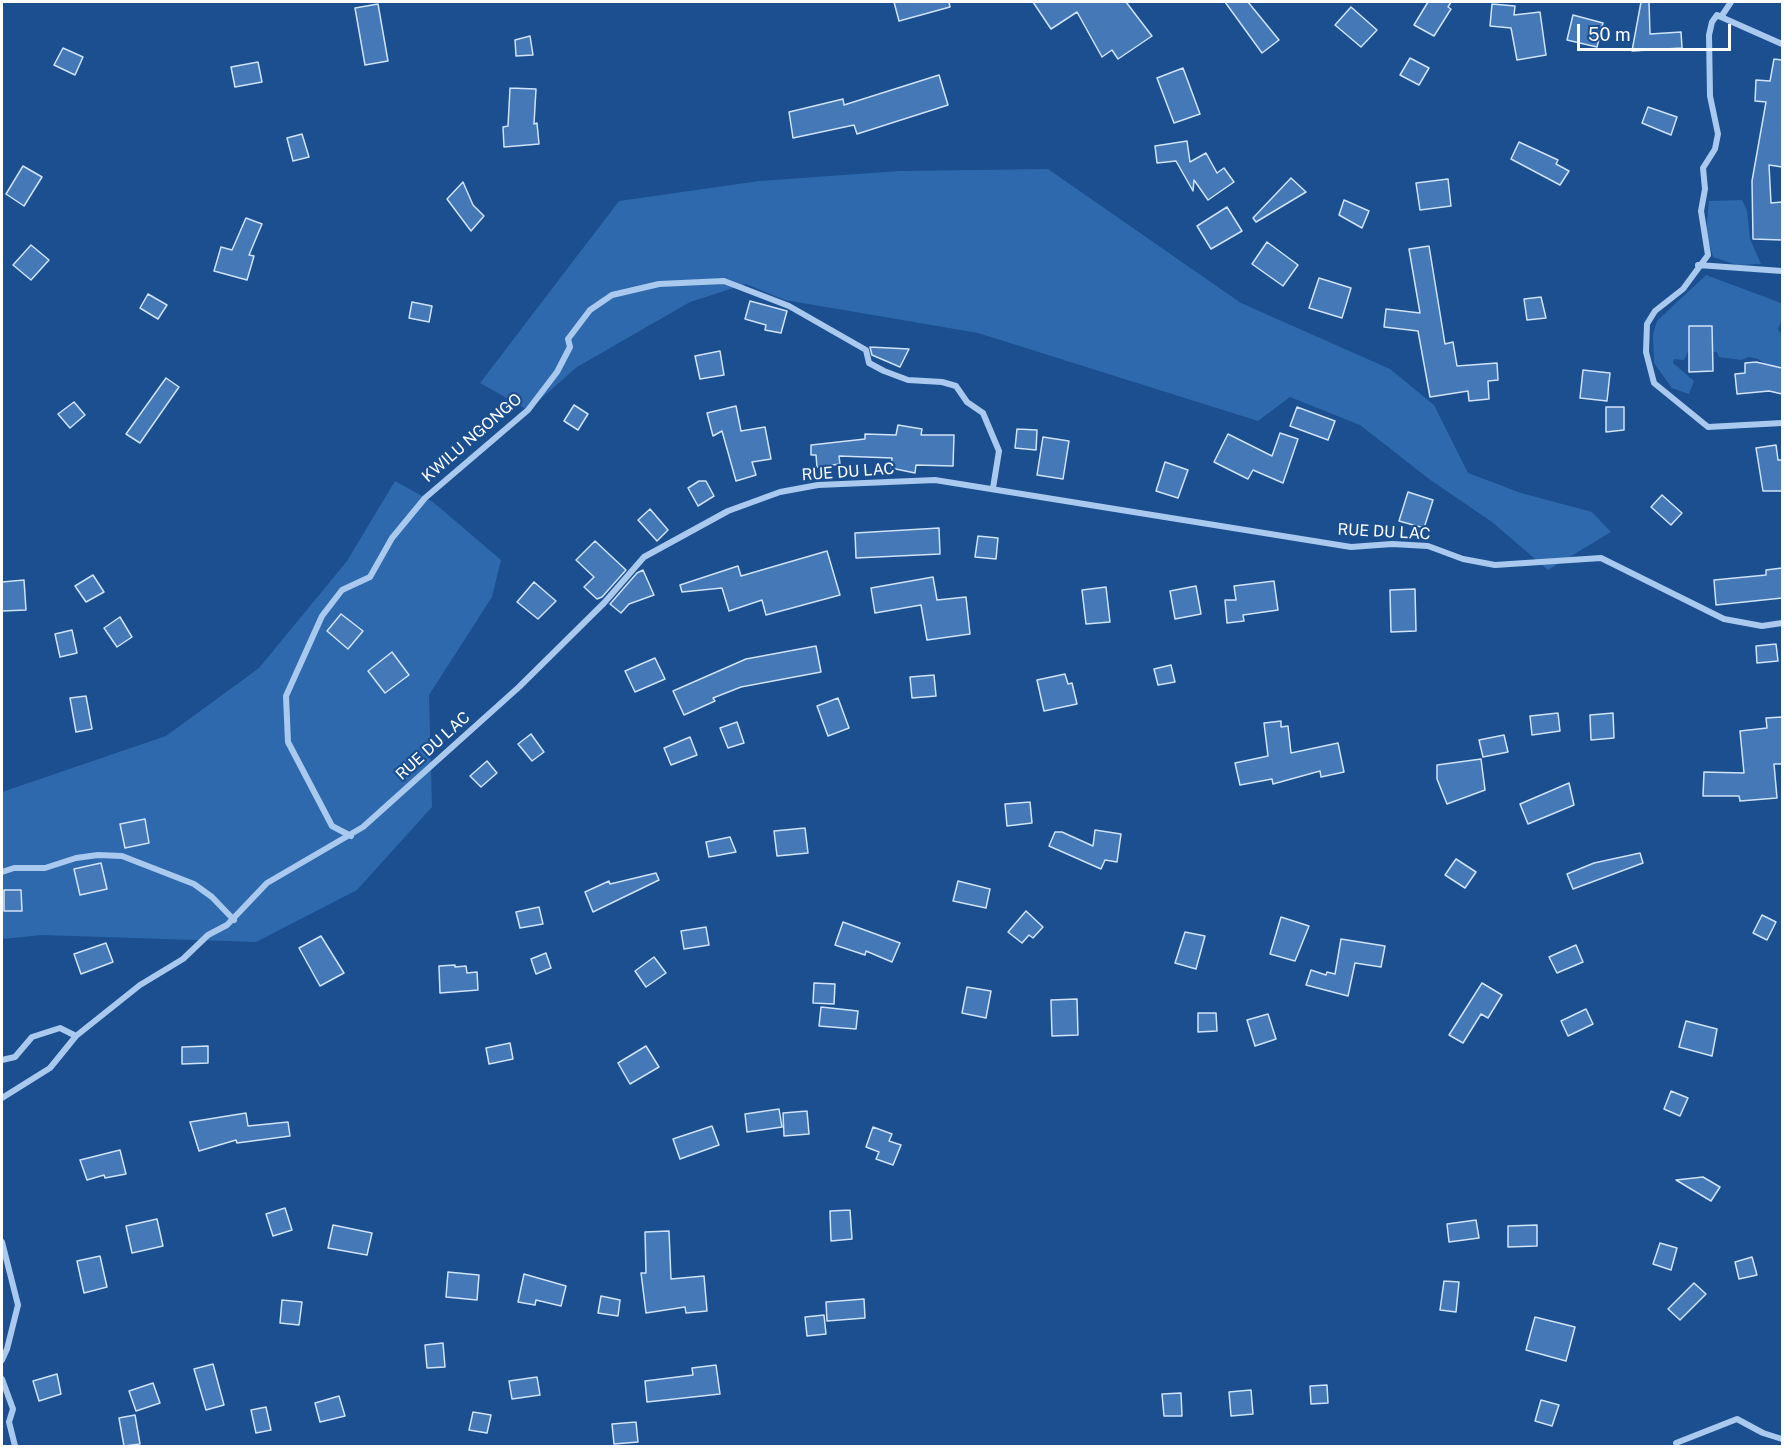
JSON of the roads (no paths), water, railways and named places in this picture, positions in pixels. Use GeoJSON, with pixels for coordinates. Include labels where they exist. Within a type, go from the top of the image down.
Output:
{"type":"FeatureCollection","features":[{"type":"Feature","properties":{"kind":"street"},"geometry":{"type":"LineString","coordinates":[[1721,17],[1731,2]]}},
{"type":"Feature","properties":{"kind":"street"},"geometry":{"type":"LineString","coordinates":[[1782,44],[1717,15],[1712,22],[1709,35],[1710,96],[1718,134],[1715,149],[1703,168],[1705,189],[1701,211],[1708,255],[1698,265],[1683,289],[1655,311],[1647,324],[1646,352],[1654,383],[1708,427],[1782,423]]}},
{"type":"Feature","properties":{"kind":"street"},"geometry":{"type":"LineString","coordinates":[[1698,265],[1782,271]]}},
{"type":"Feature","properties":{"kind":"street","name":"KWILU NGONGO"},"geometry":{"type":"LineString","coordinates":[[351,836],[332,826],[323,805],[293,756],[288,742],[285,696],[322,616],[342,590],[370,577],[392,538],[425,498],[528,410],[557,372],[570,347],[568,339],[590,310],[612,295],[659,284],[724,282],[789,306],[866,350],[868,363],[884,371],[908,380],[942,382],[956,386],[968,402],[983,412],[999,451],[993,488]]}},
{"type":"Feature","properties":{"kind":"street","name":"RUE DU LAC"},"geometry":{"type":"LineString","coordinates":[[2,1098],[50,1068],[76,1036],[140,985],[183,959],[203,938],[234,920],[255,894],[277,875],[351,836],[519,687],[604,603],[644,557],[728,511],[756,500],[818,485],[935,480],[1351,547],[1392,544],[1428,546],[1463,560],[1495,565],[1601,558],[1724,619],[1762,626],[1782,623]]}},
{"type":"Feature","properties":{"kind":"street"},"geometry":{"type":"LineString","coordinates":[[2,872],[14,868],[45,868],[76,858],[122,855],[194,884],[212,897],[234,920]]}},
{"type":"Feature","properties":{"kind":"street"},"geometry":{"type":"LineString","coordinates":[[2,1060],[15,1057],[32,1037],[60,1028],[76,1036]]}},
{"type":"Feature","properties":{"kind":"street"},"geometry":{"type":"LineString","coordinates":[[2,1242],[18,1305],[2,1360]]}},
{"type":"Feature","properties":{"kind":"street"},"geometry":{"type":"LineString","coordinates":[[2,1379],[14,1409],[9,1422],[15,1446]]}},
{"type":"Feature","properties":{"kind":"street"},"geometry":{"type":"LineString","coordinates":[[1676,1443],[1737,1419],[1763,1433],[1782,1439]]}}]}
